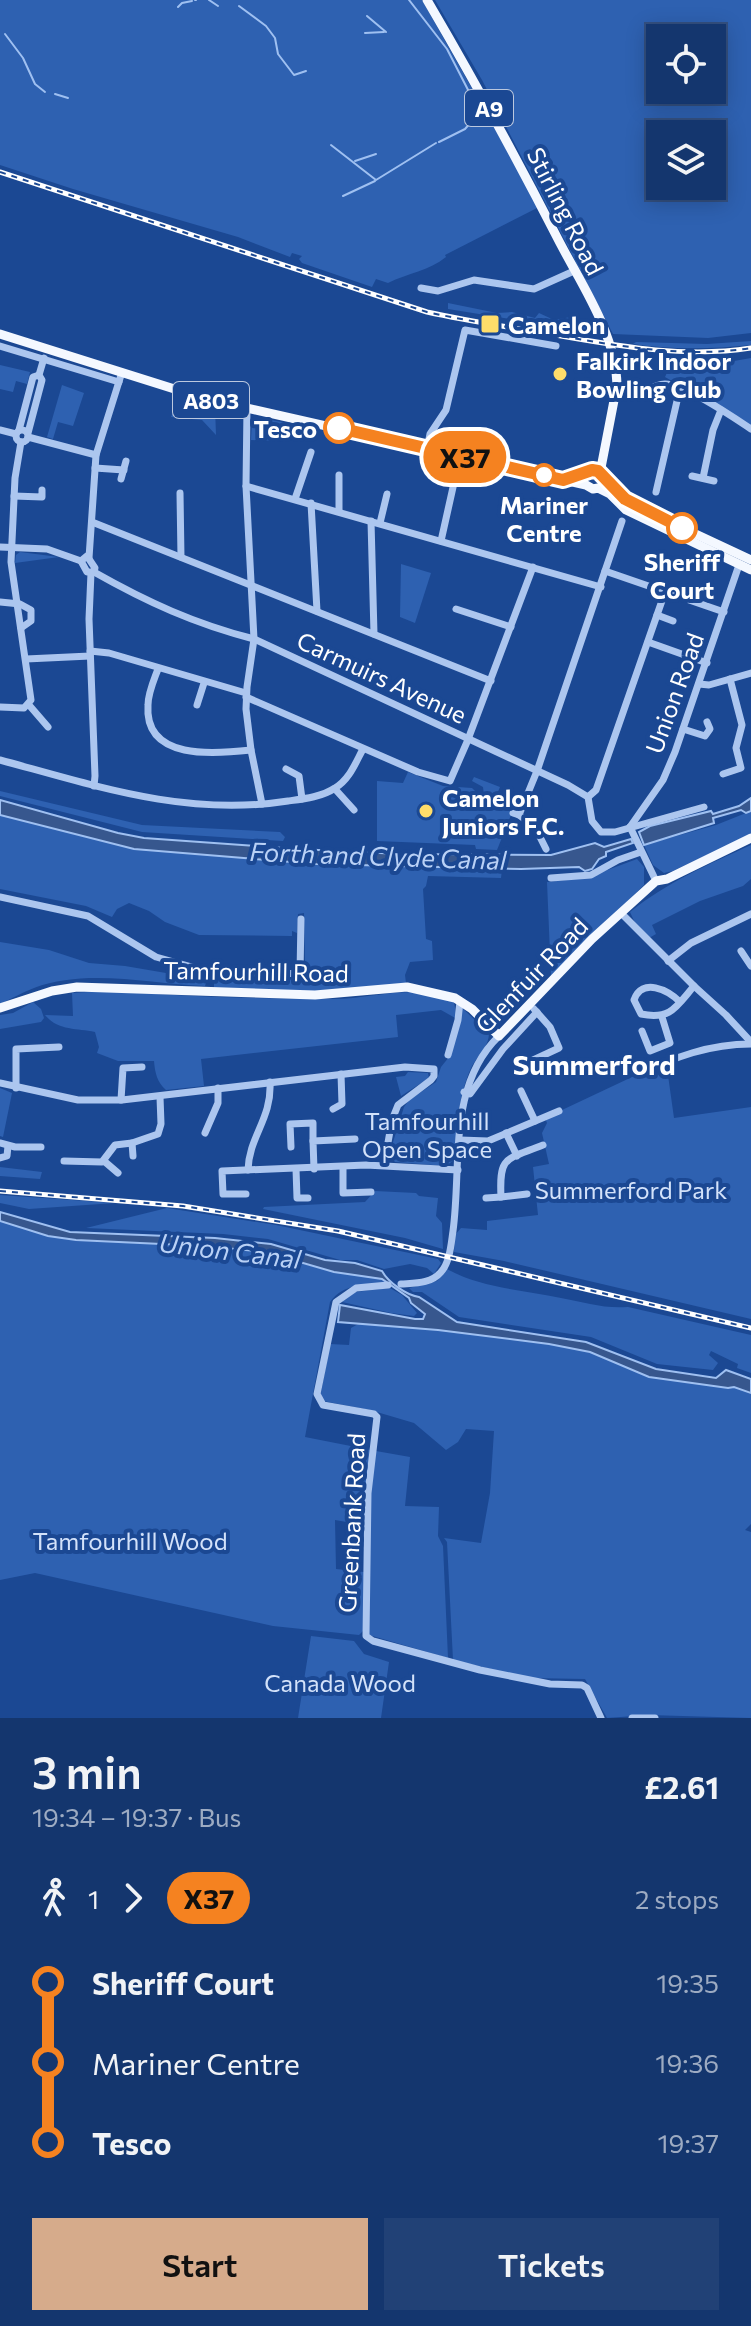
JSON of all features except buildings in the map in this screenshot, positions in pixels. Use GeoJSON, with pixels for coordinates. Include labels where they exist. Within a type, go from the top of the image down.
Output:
{"type":"FeatureCollection","features":[{"type":"Feature","properties":{"kind":"main road","name":"Stirling Road"},"geometry":{"type":"LineString","coordinates":[[427,0],[476,84],[610,344],[617,371],[616,396],[605,454],[594,478]]}},
{"type":"Feature","properties":{"kind":"main road","name":"A803"},"geometry":{"type":"LineString","coordinates":[[0,334],[172,389],[247,408],[567,481],[594,478]]}},
{"type":"Feature","properties":{"kind":"main road"},"geometry":{"type":"LineString","coordinates":[[594,478],[642,509],[751,560]]}},
{"type":"Feature","properties":{"kind":"main road"},"geometry":{"type":"LineString","coordinates":[[594,478],[626,510],[751,570]]}},
{"type":"Feature","properties":{"kind":"main road"},"geometry":{"type":"LineString","coordinates":[[729,551],[738,558],[739,565]]}},
{"type":"Feature","properties":{"kind":"main road","name":"Glenfuir Road"},"geometry":{"type":"LineString","coordinates":[[499,1036],[533,1008],[621,913],[656,881],[667,879],[751,838]]}},
{"type":"Feature","properties":{"kind":"main road","name":"Tamfourhill Road"},"geometry":{"type":"LineString","coordinates":[[0,1008],[52,991],[77,987],[212,993],[341,994],[407,987],[445,994],[460,1001],[499,1036]]}},
{"type":"Feature","properties":{"kind":"street"},"geometry":{"type":"LineString","coordinates":[[426,292],[474,280],[539,289],[574,271]]}},
{"type":"Feature","properties":{"kind":"street"},"geometry":{"type":"LineString","coordinates":[[427,449],[430,434],[446,410],[465,330],[556,346]]}},
{"type":"Feature","properties":{"kind":"street"},"geometry":{"type":"LineString","coordinates":[[0,346],[119,382]]}},
{"type":"Feature","properties":{"kind":"street"},"geometry":{"type":"LineString","coordinates":[[0,707],[24,708],[31,700],[11,562],[14,496],[42,380],[39,375],[44,358]]}},
{"type":"Feature","properties":{"kind":"street"},"geometry":{"type":"LineString","coordinates":[[84,558],[90,542],[96,455],[122,372]]}},
{"type":"Feature","properties":{"kind":"street"},"geometry":{"type":"LineString","coordinates":[[39,375],[33,377],[17,439],[26,438],[96,455]]}},
{"type":"Feature","properties":{"kind":"street"},"geometry":{"type":"LineString","coordinates":[[616,396],[635,397],[665,384],[680,388],[751,429]]}},
{"type":"Feature","properties":{"kind":"street"},"geometry":{"type":"LineString","coordinates":[[656,492],[680,388]]}},
{"type":"Feature","properties":{"kind":"street"},"geometry":{"type":"LineString","coordinates":[[247,408],[246,486],[254,639],[246,695],[251,750],[262,804]]}},
{"type":"Feature","properties":{"kind":"street"},"geometry":{"type":"LineString","coordinates":[[703,478],[713,430],[721,410]]}},
{"type":"Feature","properties":{"kind":"street"},"geometry":{"type":"LineString","coordinates":[[0,430],[18,432]]}},
{"type":"Feature","properties":{"kind":"street"},"geometry":{"type":"LineString","coordinates":[[295,499],[311,452]]}},
{"type":"Feature","properties":{"kind":"street"},"geometry":{"type":"LineString","coordinates":[[441,541],[460,456]]}},
{"type":"Feature","properties":{"kind":"street"},"geometry":{"type":"LineString","coordinates":[[95,468],[122,474],[126,461]]}},
{"type":"Feature","properties":{"kind":"street"},"geometry":{"type":"LineString","coordinates":[[339,475],[339,511]]}},
{"type":"Feature","properties":{"kind":"street"},"geometry":{"type":"LineString","coordinates":[[692,476],[714,481]]}},
{"type":"Feature","properties":{"kind":"street"},"geometry":{"type":"LineString","coordinates":[[246,486],[601,587]]}},
{"type":"Feature","properties":{"kind":"street"},"geometry":{"type":"LineString","coordinates":[[14,496],[42,497],[42,490]]}},
{"type":"Feature","properties":{"kind":"street"},"geometry":{"type":"LineString","coordinates":[[180,493],[181,557]]}},
{"type":"Feature","properties":{"kind":"street"},"geometry":{"type":"LineString","coordinates":[[374,634],[376,522],[387,494]]}},
{"type":"Feature","properties":{"kind":"street"},"geometry":{"type":"LineString","coordinates":[[311,503],[317,611]]}},
{"type":"Feature","properties":{"kind":"street"},"geometry":{"type":"LineString","coordinates":[[546,849],[535,827],[516,814],[537,771],[622,521]]}},
{"type":"Feature","properties":{"kind":"street"},"geometry":{"type":"LineString","coordinates":[[92,522],[491,681]]}},
{"type":"Feature","properties":{"kind":"street"},"geometry":{"type":"LineString","coordinates":[[0,547],[47,549],[84,558],[92,573],[90,654],[94,786]]}},
{"type":"Feature","properties":{"kind":"street"},"geometry":{"type":"LineString","coordinates":[[0,563],[11,562]]}},
{"type":"Feature","properties":{"kind":"street","name":"Union Road"},"geometry":{"type":"LineString","coordinates":[[632,831],[663,780],[707,663],[739,565]]}},
{"type":"Feature","properties":{"kind":"street"},"geometry":{"type":"LineString","coordinates":[[26,659],[109,653],[246,695],[363,749],[446,781],[453,779],[533,567]]}},
{"type":"Feature","properties":{"kind":"street"},"geometry":{"type":"LineString","coordinates":[[605,571],[724,612]]}},
{"type":"Feature","properties":{"kind":"street","name":"Carmuirs Avenue"},"geometry":{"type":"LineString","coordinates":[[92,573],[174,614],[254,639],[588,797]]}},
{"type":"Feature","properties":{"kind":"street"},"geometry":{"type":"LineString","coordinates":[[665,592],[596,790],[588,797],[592,821],[601,832],[632,831],[704,807]]}},
{"type":"Feature","properties":{"kind":"street"},"geometry":{"type":"LineString","coordinates":[[0,602],[28,607],[32,614],[31,621],[21,628]]}},
{"type":"Feature","properties":{"kind":"street"},"geometry":{"type":"LineString","coordinates":[[456,609],[511,627]]}},
{"type":"Feature","properties":{"kind":"street"},"geometry":{"type":"LineString","coordinates":[[657,615],[673,621]]}},
{"type":"Feature","properties":{"kind":"street"},"geometry":{"type":"LineString","coordinates":[[648,642],[707,663]]}},
{"type":"Feature","properties":{"kind":"street"},"geometry":{"type":"LineString","coordinates":[[158,669],[148,712],[151,724],[167,744],[189,752],[210,754],[251,750]]}},
{"type":"Feature","properties":{"kind":"street"},"geometry":{"type":"LineString","coordinates":[[699,684],[709,685],[751,673]]}},
{"type":"Feature","properties":{"kind":"street"},"geometry":{"type":"LineString","coordinates":[[723,774],[741,768],[736,748],[742,725],[730,679]]}},
{"type":"Feature","properties":{"kind":"street"},"geometry":{"type":"LineString","coordinates":[[197,705],[204,683]]}},
{"type":"Feature","properties":{"kind":"street"},"geometry":{"type":"LineString","coordinates":[[29,705],[48,727]]}},
{"type":"Feature","properties":{"kind":"street"},"geometry":{"type":"LineString","coordinates":[[683,729],[705,736],[710,729],[707,722]]}},
{"type":"Feature","properties":{"kind":"street"},"geometry":{"type":"LineString","coordinates":[[0,760],[132,797],[208,804],[262,804],[302,799],[335,789],[348,777],[363,749]]}},
{"type":"Feature","properties":{"kind":"street"},"geometry":{"type":"LineString","coordinates":[[286,769],[299,776],[302,799]]}},
{"type":"Feature","properties":{"kind":"street"},"geometry":{"type":"LineString","coordinates":[[335,789],[354,810]]}},
{"type":"Feature","properties":{"kind":"street"},"geometry":{"type":"LineString","coordinates":[[632,831],[656,881]]}},
{"type":"Feature","properties":{"kind":"street"},"geometry":{"type":"LineString","coordinates":[[551,878],[591,875],[640,849]]}},
{"type":"Feature","properties":{"kind":"street"},"geometry":{"type":"LineString","coordinates":[[0,897],[88,916],[156,957],[210,972],[314,974]]}},
{"type":"Feature","properties":{"kind":"street"},"geometry":{"type":"LineString","coordinates":[[621,913],[751,1043]]}},
{"type":"Feature","properties":{"kind":"street"},"geometry":{"type":"LineString","coordinates":[[668,961],[691,943],[751,914]]}},
{"type":"Feature","properties":{"kind":"street"},"geometry":{"type":"LineString","coordinates":[[292,927],[301,923],[300,973]]}},
{"type":"Feature","properties":{"kind":"street"},"geometry":{"type":"LineString","coordinates":[[741,951],[751,966]]}},
{"type":"Feature","properties":{"kind":"street"},"geometry":{"type":"LineString","coordinates":[[210,972],[212,993]]}},
{"type":"Feature","properties":{"kind":"street"},"geometry":{"type":"LineString","coordinates":[[680,1002],[664,989],[642,989],[634,1000],[641,1014],[662,1017],[669,1013],[680,1002],[694,986]]}},
{"type":"Feature","properties":{"kind":"street"},"geometry":{"type":"LineString","coordinates":[[448,1055],[460,1001]]}},
{"type":"Feature","properties":{"kind":"street"},"geometry":{"type":"LineString","coordinates":[[464,1092],[470,1094],[533,1008],[550,1027],[559,1048],[531,1061]]}},
{"type":"Feature","properties":{"kind":"street"},"geometry":{"type":"LineString","coordinates":[[642,1031],[651,1054],[670,1043],[662,1017]]}},
{"type":"Feature","properties":{"kind":"street","name":"Glenfuir Road"},"geometry":{"type":"LineString","coordinates":[[401,1284],[429,1281],[445,1266],[453,1231],[464,1092],[479,1059],[499,1036]]}},
{"type":"Feature","properties":{"kind":"street"},"geometry":{"type":"LineString","coordinates":[[638,1075],[666,1061],[723,1044],[751,1043]]}},
{"type":"Feature","properties":{"kind":"street"},"geometry":{"type":"LineString","coordinates":[[16,1088],[16,1049],[59,1047]]}},
{"type":"Feature","properties":{"kind":"street"},"geometry":{"type":"LineString","coordinates":[[121,1100],[123,1068],[142,1067]]}},
{"type":"Feature","properties":{"kind":"street"},"geometry":{"type":"LineString","coordinates":[[0,1083],[78,1100],[121,1100],[405,1067],[434,1069],[431,1080],[398,1105],[392,1120],[384,1165]]}},
{"type":"Feature","properties":{"kind":"street"},"geometry":{"type":"LineString","coordinates":[[333,1109],[342,1104],[341,1074]]}},
{"type":"Feature","properties":{"kind":"street"},"geometry":{"type":"LineString","coordinates":[[248,1170],[250,1151],[268,1114],[270,1082]]}},
{"type":"Feature","properties":{"kind":"street"},"geometry":{"type":"LineString","coordinates":[[205,1133],[218,1103],[218,1088]]}},
{"type":"Feature","properties":{"kind":"street"},"geometry":{"type":"LineString","coordinates":[[521,1091],[535,1121]]}},
{"type":"Feature","properties":{"kind":"street"},"geometry":{"type":"LineString","coordinates":[[64,1161],[98,1163],[104,1161],[115,1145],[158,1134],[161,1124],[160,1097]]}},
{"type":"Feature","properties":{"kind":"street"},"geometry":{"type":"LineString","coordinates":[[460,1140],[488,1141],[559,1111]]}},
{"type":"Feature","properties":{"kind":"street"},"geometry":{"type":"LineString","coordinates":[[291,1147],[290,1124],[313,1123],[314,1169]]}},
{"type":"Feature","properties":{"kind":"street"},"geometry":{"type":"LineString","coordinates":[[506,1133],[517,1156]]}},
{"type":"Feature","properties":{"kind":"street"},"geometry":{"type":"LineString","coordinates":[[313,1141],[355,1139]]}},
{"type":"Feature","properties":{"kind":"street"},"geometry":{"type":"LineString","coordinates":[[132,1143],[133,1156]]}},
{"type":"Feature","properties":{"kind":"street"},"geometry":{"type":"LineString","coordinates":[[0,1158],[7,1156],[4,1144],[41,1147]]}},
{"type":"Feature","properties":{"kind":"street"},"geometry":{"type":"LineString","coordinates":[[501,1197],[500,1170],[503,1163],[543,1145]]}},
{"type":"Feature","properties":{"kind":"street"},"geometry":{"type":"LineString","coordinates":[[104,1161],[118,1173]]}},
{"type":"Feature","properties":{"kind":"street"},"geometry":{"type":"LineString","coordinates":[[246,1194],[223,1194],[222,1171],[384,1165],[458,1170]]}},
{"type":"Feature","properties":{"kind":"street"},"geometry":{"type":"LineString","coordinates":[[343,1167],[343,1193],[371,1192]]}},
{"type":"Feature","properties":{"kind":"street"},"geometry":{"type":"LineString","coordinates":[[296,1169],[297,1198],[308,1198]]}},
{"type":"Feature","properties":{"kind":"street"},"geometry":{"type":"LineString","coordinates":[[486,1198],[527,1194]]}},
{"type":"Feature","properties":{"kind":"street","name":"Greenbank Road"},"geometry":{"type":"LineString","coordinates":[[388,1285],[356,1288],[336,1302],[317,1394],[323,1405],[377,1417],[368,1493],[366,1636],[373,1641],[480,1670],[550,1684],[582,1685],[587,1688],[601,1718]]}},
{"type":"Feature","properties":{"kind":"street"},"geometry":{"type":"LineString","coordinates":[[632,1718],[655,1718]]}},
{"type":"Feature","properties":{"kind":"green space"},"geometry":{"type":"Polygon","coordinates":[[[0,0],[422,0],[539,207],[445,255],[433,266],[388,283],[376,279],[372,287],[302,263],[299,259],[302,256],[292,253],[290,257],[238,237],[0,165],[0,0]]]}},
{"type":"Feature","properties":{"kind":"green space"},"geometry":{"type":"Polygon","coordinates":[[[435,0],[751,0],[751,333],[708,338],[613,334],[482,80],[435,0]]]}},
{"type":"Feature","properties":{"kind":"green space"},"geometry":{"type":"Polygon","coordinates":[[[448,303],[535,318],[539,313],[554,320],[571,317],[595,325],[599,332],[562,330],[560,327],[448,309],[448,303]]]}},
{"type":"Feature","properties":{"kind":"green space"},"geometry":{"type":"Polygon","coordinates":[[[751,341],[751,345],[707,348],[633,344],[636,342],[707,344],[751,341]]]}},
{"type":"Feature","properties":{"kind":"green space"},"geometry":{"type":"Polygon","coordinates":[[[751,358],[751,426],[665,377],[672,362],[751,358]]]}},
{"type":"Feature","properties":{"kind":"green space"},"geometry":{"type":"Polygon","coordinates":[[[0,365],[30,372],[27,384],[16,381],[13,392],[0,389],[0,365]]]}},
{"type":"Feature","properties":{"kind":"green space"},"geometry":{"type":"Polygon","coordinates":[[[62,385],[84,393],[73,426],[58,422],[53,439],[47,437],[62,385]]]}},
{"type":"Feature","properties":{"kind":"green space"},"geometry":{"type":"Polygon","coordinates":[[[180,398],[215,407],[216,435],[202,420],[171,417],[180,398]]]}},
{"type":"Feature","properties":{"kind":"green space"},"geometry":{"type":"Polygon","coordinates":[[[256,417],[287,423],[284,441],[251,440],[252,420],[256,417]]]}},
{"type":"Feature","properties":{"kind":"green space"},"geometry":{"type":"Polygon","coordinates":[[[20,552],[59,557],[15,563],[16,555],[20,552]]]}},
{"type":"Feature","properties":{"kind":"green space"},"geometry":{"type":"Polygon","coordinates":[[[401,564],[431,573],[415,623],[400,617],[401,564]]]}},
{"type":"Feature","properties":{"kind":"green space"},"geometry":{"type":"Polygon","coordinates":[[[408,772],[443,786],[472,788],[476,792],[477,803],[485,803],[483,787],[472,781],[474,777],[500,787],[493,804],[513,810],[497,850],[476,849],[475,845],[377,841],[377,781],[403,783],[408,772]]]}},
{"type":"Feature","properties":{"kind":"green space"},"geometry":{"type":"Polygon","coordinates":[[[0,791],[142,825],[280,832],[285,837],[283,841],[142,832],[0,796],[0,791]]]}},
{"type":"Feature","properties":{"kind":"green space"},"geometry":{"type":"Polygon","coordinates":[[[751,811],[751,834],[673,871],[664,873],[653,865],[644,845],[716,825],[751,811]]]}},
{"type":"Feature","properties":{"kind":"green space"},"geometry":{"type":"Polygon","coordinates":[[[0,815],[134,849],[315,864],[502,869],[501,878],[428,876],[423,889],[426,939],[432,941],[433,960],[410,962],[405,975],[406,983],[340,992],[214,988],[218,979],[315,980],[325,972],[311,971],[305,966],[304,913],[298,914],[297,933],[292,931],[292,936],[199,935],[129,903],[117,909],[112,917],[86,906],[0,889],[0,815]]]}},
{"type":"Feature","properties":{"kind":"green space"},"geometry":{"type":"Polygon","coordinates":[[[751,845],[751,879],[743,886],[700,901],[652,925],[656,934],[649,938],[635,923],[630,912],[658,892],[751,845]]]}},
{"type":"Feature","properties":{"kind":"green space"},"geometry":{"type":"Polygon","coordinates":[[[637,859],[644,867],[644,885],[551,977],[547,882],[586,878],[637,859]]]}},
{"type":"Feature","properties":{"kind":"green space"},"geometry":{"type":"Polygon","coordinates":[[[0,942],[49,950],[89,963],[207,980],[205,986],[75,979],[34,988],[0,1004],[0,942]]]}},
{"type":"Feature","properties":{"kind":"green space"},"geometry":{"type":"Polygon","coordinates":[[[103,991],[303,999],[422,993],[454,1002],[457,1019],[441,1010],[396,1015],[398,1037],[201,1059],[204,1086],[166,1090],[157,1077],[154,1061],[118,1061],[97,1053],[99,1047],[95,1032],[56,1024],[45,1015],[73,1016],[72,993],[103,991]]]}},
{"type":"Feature","properties":{"kind":"green space"},"geometry":{"type":"Polygon","coordinates":[[[33,1002],[41,1009],[44,1018],[41,1022],[0,1029],[0,1015],[13,1013],[33,1002]]]}},
{"type":"Feature","properties":{"kind":"green space","name":"Tamfourhill Open Space"},"geometry":{"type":"Polygon","coordinates":[[[462,1008],[489,1033],[464,1088],[454,1160],[446,1166],[395,1162],[389,1155],[404,1107],[409,1100],[436,1082],[441,1067],[449,1057],[462,1008]]]}},
{"type":"Feature","properties":{"kind":"green space","name":"Summerford Park"},"geometry":{"type":"Polygon","coordinates":[[[666,1061],[674,1118],[751,1107],[751,1319],[454,1252],[455,1235],[461,1228],[487,1230],[487,1221],[538,1215],[533,1167],[549,1164],[542,1133],[547,1123],[545,1118],[666,1061]]]}},
{"type":"Feature","properties":{"kind":"green space"},"geometry":{"type":"Polygon","coordinates":[[[408,1072],[428,1073],[429,1078],[401,1096],[396,1077],[405,1076],[408,1072]]]}},
{"type":"Feature","properties":{"kind":"green space"},"geometry":{"type":"Polygon","coordinates":[[[0,1088],[12,1093],[3,1137],[0,1136],[0,1088]]]}},
{"type":"Feature","properties":{"kind":"green space"},"geometry":{"type":"Polygon","coordinates":[[[0,1167],[42,1172],[40,1179],[0,1176],[0,1167]]]}},
{"type":"Feature","properties":{"kind":"green space"},"geometry":{"type":"Polygon","coordinates":[[[375,1191],[416,1193],[438,1198],[436,1216],[442,1223],[443,1249],[405,1238],[263,1209],[365,1202],[375,1191]]]}},
{"type":"Feature","properties":{"kind":"green space"},"geometry":{"type":"Polygon","coordinates":[[[0,1195],[115,1203],[29,1209],[0,1203],[0,1195]]]}},
{"type":"Feature","properties":{"kind":"green space"},"geometry":{"type":"Polygon","coordinates":[[[167,1208],[276,1225],[438,1259],[441,1263],[434,1274],[427,1268],[410,1264],[384,1269],[357,1260],[340,1260],[268,1239],[86,1228],[167,1208]]]}},
{"type":"Feature","properties":{"kind":"green space","name":"Tamfourhill Wood"},"geometry":{"type":"Polygon","coordinates":[[[0,1221],[48,1236],[76,1240],[245,1249],[334,1272],[382,1279],[387,1283],[348,1288],[330,1302],[305,1437],[371,1450],[364,1525],[335,1520],[336,1569],[364,1572],[363,1631],[359,1635],[273,1626],[35,1573],[0,1580],[0,1221]]]}},
{"type":"Feature","properties":{"kind":"green space"},"geometry":{"type":"Polygon","coordinates":[[[447,1269],[502,1288],[602,1306],[628,1307],[751,1335],[751,1373],[711,1351],[709,1355],[718,1363],[713,1370],[657,1364],[591,1337],[459,1317],[422,1292],[413,1292],[409,1288],[437,1281],[447,1269]]]}},
{"type":"Feature","properties":{"kind":"green space"},"geometry":{"type":"Polygon","coordinates":[[[390,1288],[402,1295],[417,1313],[414,1316],[342,1302],[355,1292],[390,1288]]]}},
{"type":"Feature","properties":{"kind":"green space"},"geometry":{"type":"Polygon","coordinates":[[[360,1323],[484,1334],[579,1349],[616,1361],[649,1377],[733,1387],[751,1393],[751,1524],[745,1530],[751,1532],[751,1718],[648,1715],[607,1718],[585,1679],[529,1678],[453,1660],[447,1542],[444,1538],[481,1543],[490,1493],[494,1431],[466,1429],[458,1442],[446,1450],[414,1423],[323,1401],[320,1398],[330,1344],[349,1345],[351,1328],[360,1323]]]}},
{"type":"Feature","properties":{"kind":"green space"},"geometry":{"type":"Polygon","coordinates":[[[376,1451],[410,1457],[405,1506],[439,1507],[438,1536],[443,1546],[448,1658],[369,1635],[370,1493],[376,1451]]]}},
{"type":"Feature","properties":{"kind":"green space","name":"Canada Wood"},"geometry":{"type":"Polygon","coordinates":[[[311,1636],[354,1641],[364,1654],[389,1662],[381,1718],[298,1718],[311,1636]]]}},
{"type":"Feature","properties":{"kind":"water"},"geometry":{"type":"Polygon","coordinates":[[[751,798],[751,811],[746,813],[741,810],[713,818],[714,823],[644,845],[639,832],[650,826],[711,811],[713,814],[739,806],[751,798]]]}},
{"type":"Feature","properties":{"kind":"water","name":"Forth and Clyde Canal"},"geometry":{"type":"Polygon","coordinates":[[[0,800],[144,838],[298,849],[400,854],[551,855],[595,843],[604,847],[631,839],[633,843],[606,852],[606,856],[599,859],[592,869],[585,871],[579,867],[521,869],[316,864],[134,849],[0,815],[0,800]]]}},
{"type":"Feature","properties":{"kind":"water"},"geometry":{"type":"Polygon","coordinates":[[[0,1212],[70,1232],[215,1238],[271,1244],[325,1260],[355,1263],[382,1271],[398,1287],[457,1322],[586,1342],[656,1369],[716,1378],[726,1370],[751,1379],[751,1393],[734,1387],[649,1377],[590,1352],[549,1344],[438,1330],[338,1322],[340,1305],[415,1319],[423,1319],[425,1314],[382,1279],[334,1272],[265,1252],[48,1236],[0,1221],[0,1212]]]}},
{"type":"Feature","properties":{"kind":"waterway"},"geometry":{"type":"LineString","coordinates":[[209,0],[218,6]]}},
{"type":"Feature","properties":{"kind":"waterway"},"geometry":{"type":"LineString","coordinates":[[409,0],[447,49],[483,119],[471,122],[465,129],[439,142]]}},
{"type":"Feature","properties":{"kind":"waterway"},"geometry":{"type":"LineString","coordinates":[[178,7],[192,1]]}},
{"type":"Feature","properties":{"kind":"waterway"},"geometry":{"type":"LineString","coordinates":[[239,6],[266,26],[275,38],[278,54],[294,75],[306,71]]}},
{"type":"Feature","properties":{"kind":"waterway"},"geometry":{"type":"LineString","coordinates":[[367,16],[386,32]]}},
{"type":"Feature","properties":{"kind":"waterway"},"geometry":{"type":"LineString","coordinates":[[365,33],[384,32]]}},
{"type":"Feature","properties":{"kind":"waterway"},"geometry":{"type":"LineString","coordinates":[[5,34],[23,58],[35,84],[45,92]]}},
{"type":"Feature","properties":{"kind":"waterway"},"geometry":{"type":"LineString","coordinates":[[55,94],[68,98]]}},
{"type":"Feature","properties":{"kind":"waterway"},"geometry":{"type":"LineString","coordinates":[[331,145],[376,180],[436,143]]}},
{"type":"Feature","properties":{"kind":"waterway"},"geometry":{"type":"LineString","coordinates":[[355,161],[376,154]]}},
{"type":"Feature","properties":{"kind":"waterway"},"geometry":{"type":"LineString","coordinates":[[343,196],[375,181]]}},
{"type":"Feature","properties":{"kind":"railway"},"geometry":{"type":"LineString","coordinates":[[0,172],[427,312],[632,347],[703,352],[751,348]]}},
{"type":"Feature","properties":{"kind":"railway"},"geometry":{"type":"LineString","coordinates":[[0,1191],[183,1206],[338,1231],[751,1328]]}},
{"type":"Feature","properties":{"kind":"bus line","name":"X37"},"geometry":{"type":"LineString","coordinates":[[339,428],[567,481],[592,470],[598,471],[625,499],[682,528]]}},
{"type":"Feature","properties":{"kind":"place","name":"Camelon"},"geometry":{"type":"Point","coordinates":[490,324]}},
{"type":"Feature","properties":{"kind":"place","name":"Falkirk Indoor Bowling Club"},"geometry":{"type":"Point","coordinates":[560,374]}},
{"type":"Feature","properties":{"kind":"place","name":"Tesco"},"geometry":{"type":"Point","coordinates":[339,428]}},
{"type":"Feature","properties":{"kind":"place","name":"Mariner Centre"},"geometry":{"type":"Point","coordinates":[544,475]}},
{"type":"Feature","properties":{"kind":"place","name":"Sheriff Court"},"geometry":{"type":"Point","coordinates":[682,528]}},
{"type":"Feature","properties":{"kind":"place","name":"Camelon Juniors F.C."},"geometry":{"type":"Point","coordinates":[426,811]}},
{"type":"Feature","properties":{"kind":"district","name":"Summerford"},"geometry":{"type":"Point","coordinates":[594,1064]}},
{"type":"Feature","properties":{"kind":"water label","name":"Union Canal"},"geometry":{"type":"Point","coordinates":[230,1250]}}]}
